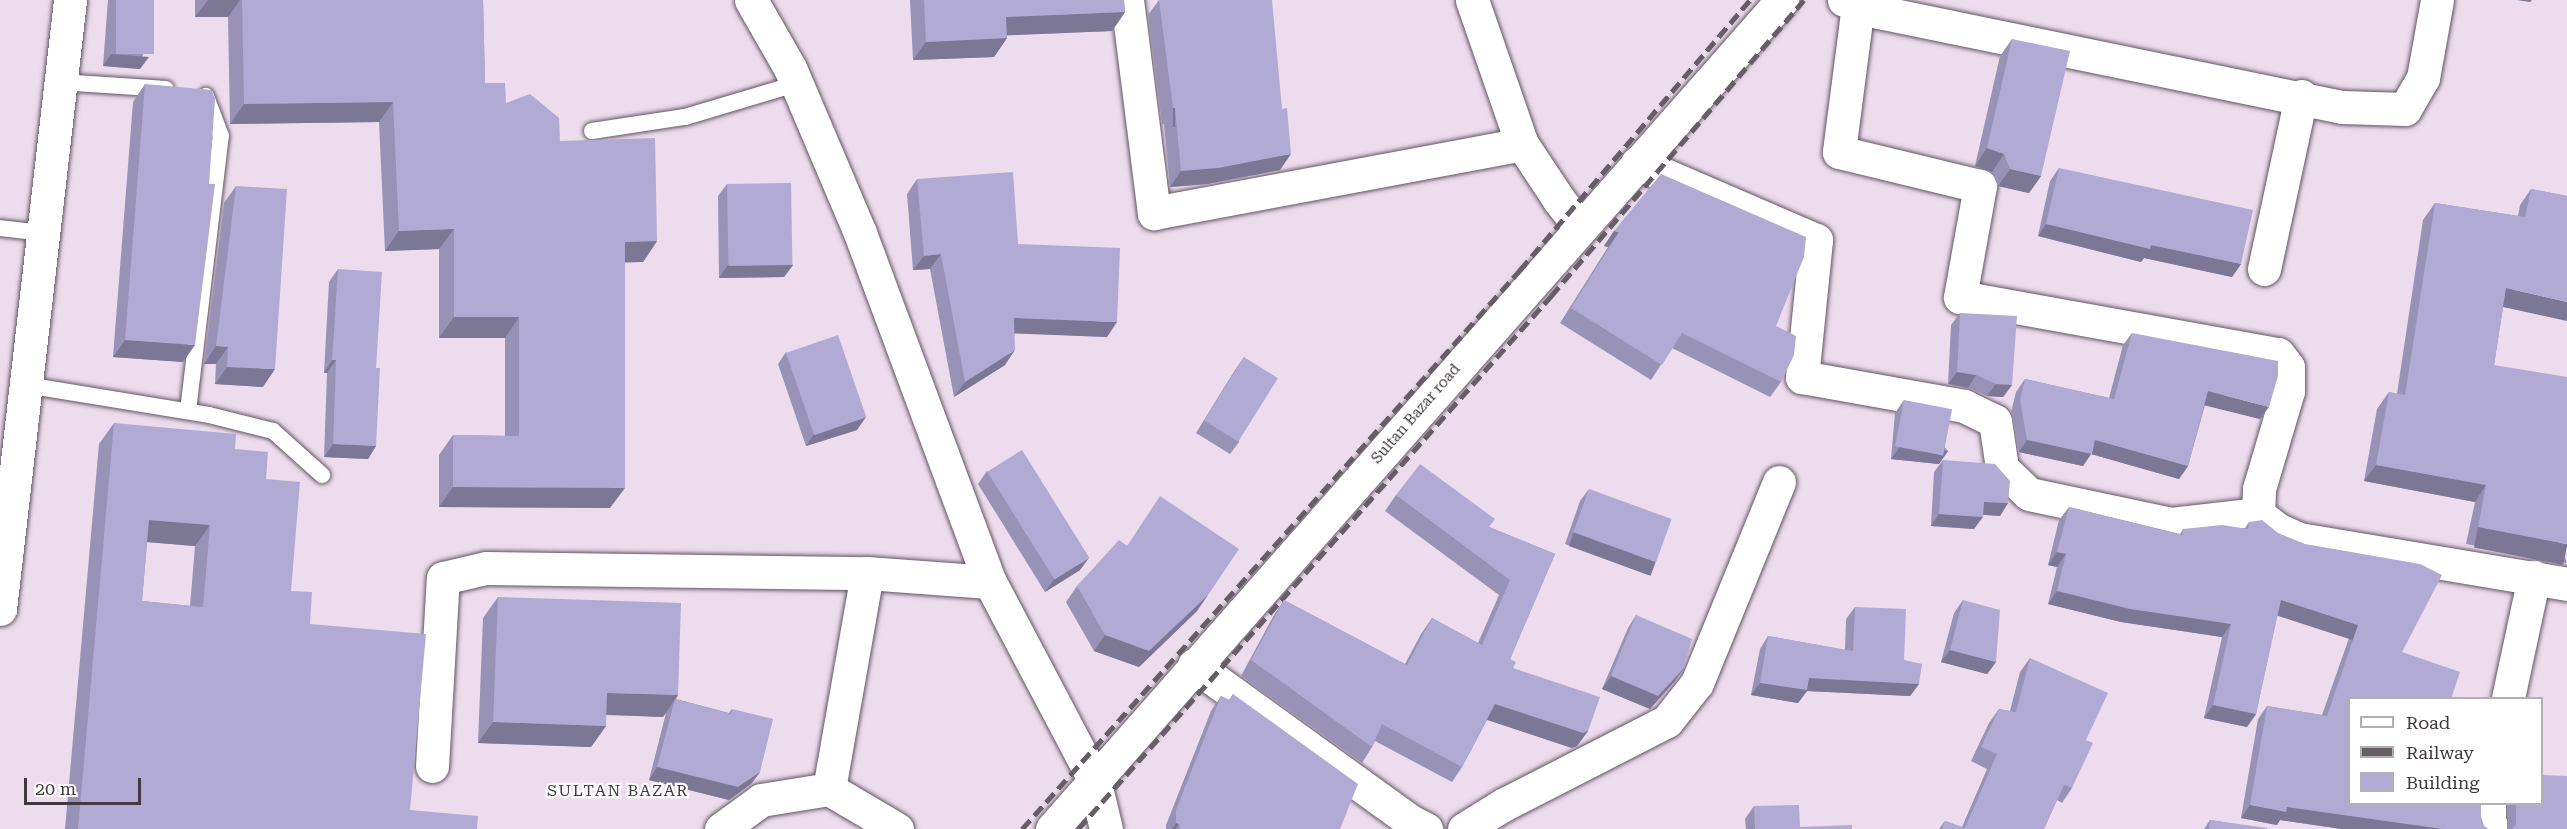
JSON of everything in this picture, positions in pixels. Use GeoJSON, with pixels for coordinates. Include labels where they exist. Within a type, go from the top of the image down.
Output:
{"type":"FeatureCollection","features":[{"type":"Feature","properties":{"kind":"street"},"geometry":{"type":"LineString","coordinates":[[1,603],[70,0]]}},
{"type":"Feature","properties":{"kind":"street"},"geometry":{"type":"LineString","coordinates":[[751,0],[796,84],[861,233],[990,582],[1094,779],[1106,829]]}},
{"type":"Feature","properties":{"kind":"street"},"geometry":{"type":"LineString","coordinates":[[1127,0],[1154,213],[1522,144]]}},
{"type":"Feature","properties":{"kind":"street"},"geometry":{"type":"LineString","coordinates":[[1472,0],[1522,144],[1558,200],[1580,227]]}},
{"type":"Feature","properties":{"kind":"street","name":"Sultan Bazar road"},"geometry":{"type":"LineString","coordinates":[[1052,829],[1194,665],[1782,0]]}},
{"type":"Feature","properties":{"kind":"street"},"geometry":{"type":"LineString","coordinates":[[2259,514],[2259,489],[2288,391],[2288,367],[2278,354],[1960,297],[1980,186],[1839,152],[1851,3],[1879,12],[2301,96],[2343,107],[2405,110],[2423,78],[2437,0]]}},
{"type":"Feature","properties":{"kind":"street"},"geometry":{"type":"LineString","coordinates":[[2264,269],[2301,96]]}},
{"type":"Feature","properties":{"kind":"street"},"geometry":{"type":"LineString","coordinates":[[1637,163],[1816,240],[1802,377],[1964,406],[1995,421],[2002,468],[2029,494],[2171,524],[2259,514],[2277,529],[2299,539],[2567,584]]}},
{"type":"Feature","properties":{"kind":"street"},"geometry":{"type":"LineString","coordinates":[[1464,829],[1503,805],[1667,721],[1697,683],[1779,482]]}},
{"type":"Feature","properties":{"kind":"street"},"geometry":{"type":"LineString","coordinates":[[432,766],[443,578],[486,568],[867,573],[990,582]]}},
{"type":"Feature","properties":{"kind":"street"},"geometry":{"type":"LineString","coordinates":[[829,789],[867,573]]}},
{"type":"Feature","properties":{"kind":"street"},"geometry":{"type":"LineString","coordinates":[[2508,697],[2534,577]]}},
{"type":"Feature","properties":{"kind":"street"},"geometry":{"type":"LineString","coordinates":[[1194,665],[1403,815],[1426,829]]}},
{"type":"Feature","properties":{"kind":"street"},"geometry":{"type":"LineString","coordinates":[[721,829],[761,800],[829,789],[897,829]]}},
{"type":"Feature","properties":{"kind":"street"},"geometry":{"type":"LineString","coordinates":[[2488,805],[2490,829]]}},
{"type":"Feature","properties":{"kind":"lane"},"geometry":{"type":"LineString","coordinates":[[60,82],[205,91],[221,136],[188,411]]}},
{"type":"Feature","properties":{"kind":"lane"},"geometry":{"type":"LineString","coordinates":[[592,131],[685,117],[796,84]]}},
{"type":"Feature","properties":{"kind":"lane"},"geometry":{"type":"LineString","coordinates":[[0,228],[43,233]]}},
{"type":"Feature","properties":{"kind":"lane"},"geometry":{"type":"LineString","coordinates":[[26,385],[188,411],[273,432],[322,475]]}},
{"type":"Feature","properties":{"kind":"building"},"geometry":{"type":"Polygon","coordinates":[[[116,0],[154,0],[154,54],[116,54],[116,0]]]}},
{"type":"Feature","properties":{"kind":"building"},"geometry":{"type":"Polygon","coordinates":[[[242,0],[483,0],[485,83],[505,83],[506,103],[530,94],[559,118],[560,141],[655,138],[657,241],[625,242],[625,488],[453,487],[453,435],[519,436],[519,317],[454,317],[454,229],[399,231],[393,102],[244,104],[242,0]]]}},
{"type":"Feature","properties":{"kind":"building"},"geometry":{"type":"Polygon","coordinates":[[[924,0],[1124,0],[1125,12],[1006,17],[1007,38],[926,42],[924,0]]]}},
{"type":"Feature","properties":{"kind":"building"},"geometry":{"type":"Polygon","coordinates":[[[1159,0],[1272,0],[1282,109],[1287,108],[1291,154],[1218,168],[1181,171],[1175,108],[1173,108],[1159,0]]]}},
{"type":"Feature","properties":{"kind":"building"},"geometry":{"type":"Polygon","coordinates":[[[2012,39],[2070,51],[2041,176],[2010,169],[2004,154],[1987,148],[2012,39]]]}},
{"type":"Feature","properties":{"kind":"building"},"geometry":{"type":"Polygon","coordinates":[[[145,84],[212,90],[215,99],[209,184],[215,184],[195,345],[125,340],[145,84]]]}},
{"type":"Feature","properties":{"kind":"building"},"geometry":{"type":"Polygon","coordinates":[[[2059,168],[2253,210],[2241,264],[2151,245],[2150,249],[2046,224],[2059,168]]]}},
{"type":"Feature","properties":{"kind":"building"},"geometry":{"type":"Polygon","coordinates":[[[1013,172],[1018,244],[1120,248],[1117,322],[1014,318],[1015,350],[965,382],[941,254],[924,256],[917,179],[1013,172]]]}},
{"type":"Feature","properties":{"kind":"building"},"geometry":{"type":"Polygon","coordinates":[[[1661,174],[1806,237],[1804,257],[1776,326],[1796,336],[1794,355],[1781,382],[1682,333],[1662,365],[1571,308],[1619,232],[1614,231],[1661,174]]]}},
{"type":"Feature","properties":{"kind":"building"},"geometry":{"type":"Polygon","coordinates":[[[791,183],[792,265],[728,266],[727,184],[791,183]]]}},
{"type":"Feature","properties":{"kind":"building"},"geometry":{"type":"Polygon","coordinates":[[[236,186],[287,189],[275,369],[227,367],[228,347],[216,346],[236,186]]]}},
{"type":"Feature","properties":{"kind":"building"},"geometry":{"type":"Polygon","coordinates":[[[2531,189],[2567,196],[2567,302],[2506,288],[2494,365],[2567,377],[2567,544],[2478,527],[2486,485],[2376,465],[2389,392],[2405,395],[2435,203],[2525,217],[2531,189]]]}},
{"type":"Feature","properties":{"kind":"building"},"geometry":{"type":"Polygon","coordinates":[[[338,269],[382,272],[376,368],[380,368],[376,446],[333,444],[336,360],[332,360],[338,269]]]}},
{"type":"Feature","properties":{"kind":"building"},"geometry":{"type":"Polygon","coordinates":[[[1960,313],[2017,316],[2012,385],[1996,384],[1976,375],[1957,372],[1960,313]]]}},
{"type":"Feature","properties":{"kind":"building"},"geometry":{"type":"Polygon","coordinates":[[[2132,333],[2278,361],[2278,376],[2269,407],[2208,391],[2188,466],[2095,440],[2092,454],[2027,440],[2020,400],[2025,379],[2114,399],[2132,333]]]}},
{"type":"Feature","properties":{"kind":"building"},"geometry":{"type":"Polygon","coordinates":[[[838,335],[866,417],[814,435],[786,353],[838,335]]]}},
{"type":"Feature","properties":{"kind":"building"},"geometry":{"type":"Polygon","coordinates":[[[1244,357],[1278,378],[1238,442],[1204,421],[1244,357]]]}},
{"type":"Feature","properties":{"kind":"building"},"geometry":{"type":"Polygon","coordinates":[[[1904,400],[1952,409],[1943,455],[1895,446],[1904,400]]]}},
{"type":"Feature","properties":{"kind":"building"},"geometry":{"type":"Polygon","coordinates":[[[114,423],[236,434],[235,449],[268,452],[266,479],[300,482],[291,591],[312,592],[310,624],[426,634],[410,810],[478,816],[477,829],[78,829],[114,423]],[[149,520],[142,601],[203,607],[210,525],[149,520]]]}},
{"type":"Feature","properties":{"kind":"building"},"geometry":{"type":"Polygon","coordinates":[[[1022,450],[1089,558],[1055,579],[987,472],[1022,450]]]}},
{"type":"Feature","properties":{"kind":"building"},"geometry":{"type":"Polygon","coordinates":[[[1943,460],[1995,464],[2010,481],[2008,503],[1984,502],[1983,517],[1939,514],[1943,460]]]}},
{"type":"Feature","properties":{"kind":"building"},"geometry":{"type":"Polygon","coordinates":[[[1420,464],[1495,519],[1489,527],[1555,554],[1510,659],[1516,662],[1513,668],[1600,697],[1588,731],[1583,733],[1495,704],[1462,767],[1382,724],[1372,747],[1251,660],[1284,600],[1407,665],[1432,618],[1482,645],[1510,580],[1396,495],[1420,464]]]}},
{"type":"Feature","properties":{"kind":"building"},"geometry":{"type":"Polygon","coordinates":[[[1589,489],[1672,519],[1656,562],[1573,532],[1589,489]]]}},
{"type":"Feature","properties":{"kind":"building"},"geometry":{"type":"Polygon","coordinates":[[[1160,496],[1239,549],[1208,595],[1149,651],[1105,635],[1077,586],[1119,540],[1127,546],[1160,496]]]}},
{"type":"Feature","properties":{"kind":"building"},"geometry":{"type":"Polygon","coordinates":[[[2069,507],[2182,535],[2183,529],[2222,525],[2248,529],[2249,522],[2262,520],[2278,533],[2305,544],[2420,564],[2442,575],[2402,652],[2460,672],[2452,697],[2348,697],[2348,805],[2481,805],[2481,817],[2484,826],[2488,829],[2443,829],[2287,807],[2286,812],[2250,805],[2267,706],[2327,716],[2358,625],[2281,600],[2256,714],[2213,705],[2231,624],[2130,609],[2057,591],[2066,554],[2057,552],[2069,507]]]}},
{"type":"Feature","properties":{"kind":"building"},"geometry":{"type":"Polygon","coordinates":[[[498,597],[681,603],[678,695],[607,693],[606,726],[493,722],[498,597]]]}},
{"type":"Feature","properties":{"kind":"building"},"geometry":{"type":"Polygon","coordinates":[[[1963,600],[2000,610],[1996,662],[1950,650],[1963,600]]]}},
{"type":"Feature","properties":{"kind":"building"},"geometry":{"type":"Polygon","coordinates":[[[1855,607],[1906,609],[1904,660],[1922,664],[1919,684],[1809,678],[1807,690],[1760,683],[1768,636],[1853,651],[1855,607]]]}},
{"type":"Feature","properties":{"kind":"building"},"geometry":{"type":"Polygon","coordinates":[[[1636,615],[1692,639],[1684,668],[1658,696],[1611,676],[1636,615]]]}},
{"type":"Feature","properties":{"kind":"building"},"geometry":{"type":"Polygon","coordinates":[[[2030,658],[2108,693],[2086,740],[2093,743],[2072,788],[2064,785],[2044,829],[1942,829],[1945,821],[1965,828],[1997,754],[1981,747],[1999,709],[2016,712],[2030,658]]]}},
{"type":"Feature","properties":{"kind":"building"},"geometry":{"type":"Polygon","coordinates":[[[1233,694],[1358,784],[1340,829],[1180,829],[1179,824],[1176,823],[1176,810],[1221,696],[1230,700],[1233,694]]]}},
{"type":"Feature","properties":{"kind":"building"},"geometry":{"type":"Polygon","coordinates":[[[675,699],[731,714],[732,709],[773,719],[760,772],[738,787],[657,767],[675,699]]]}},
{"type":"Feature","properties":{"kind":"building"},"geometry":{"type":"Polygon","coordinates":[[[2543,775],[2567,776],[2567,829],[2512,829],[2516,825],[2516,805],[2543,805],[2543,775]]]}},
{"type":"Feature","properties":{"kind":"building"},"geometry":{"type":"Polygon","coordinates":[[[1799,805],[1800,827],[1852,825],[1852,829],[1755,829],[1754,806],[1799,805]]]}},
{"type":"Feature","properties":{"kind":"building"},"geometry":{"type":"Polygon","coordinates":[[[2210,820],[2267,828],[2267,829],[2209,829],[2210,820]]]}},
{"type":"Feature","properties":{"kind":"railway"},"geometry":{"type":"LineString","coordinates":[[1022,829],[1520,270],[1750,0]]}},
{"type":"Feature","properties":{"kind":"railway"},"geometry":{"type":"LineString","coordinates":[[1078,829],[1551,296],[1804,0]]}},
{"type":"Feature","properties":{"kind":"district","name":"SULTAN BAZAR"},"geometry":{"type":"Point","coordinates":[618,791]}}]}
